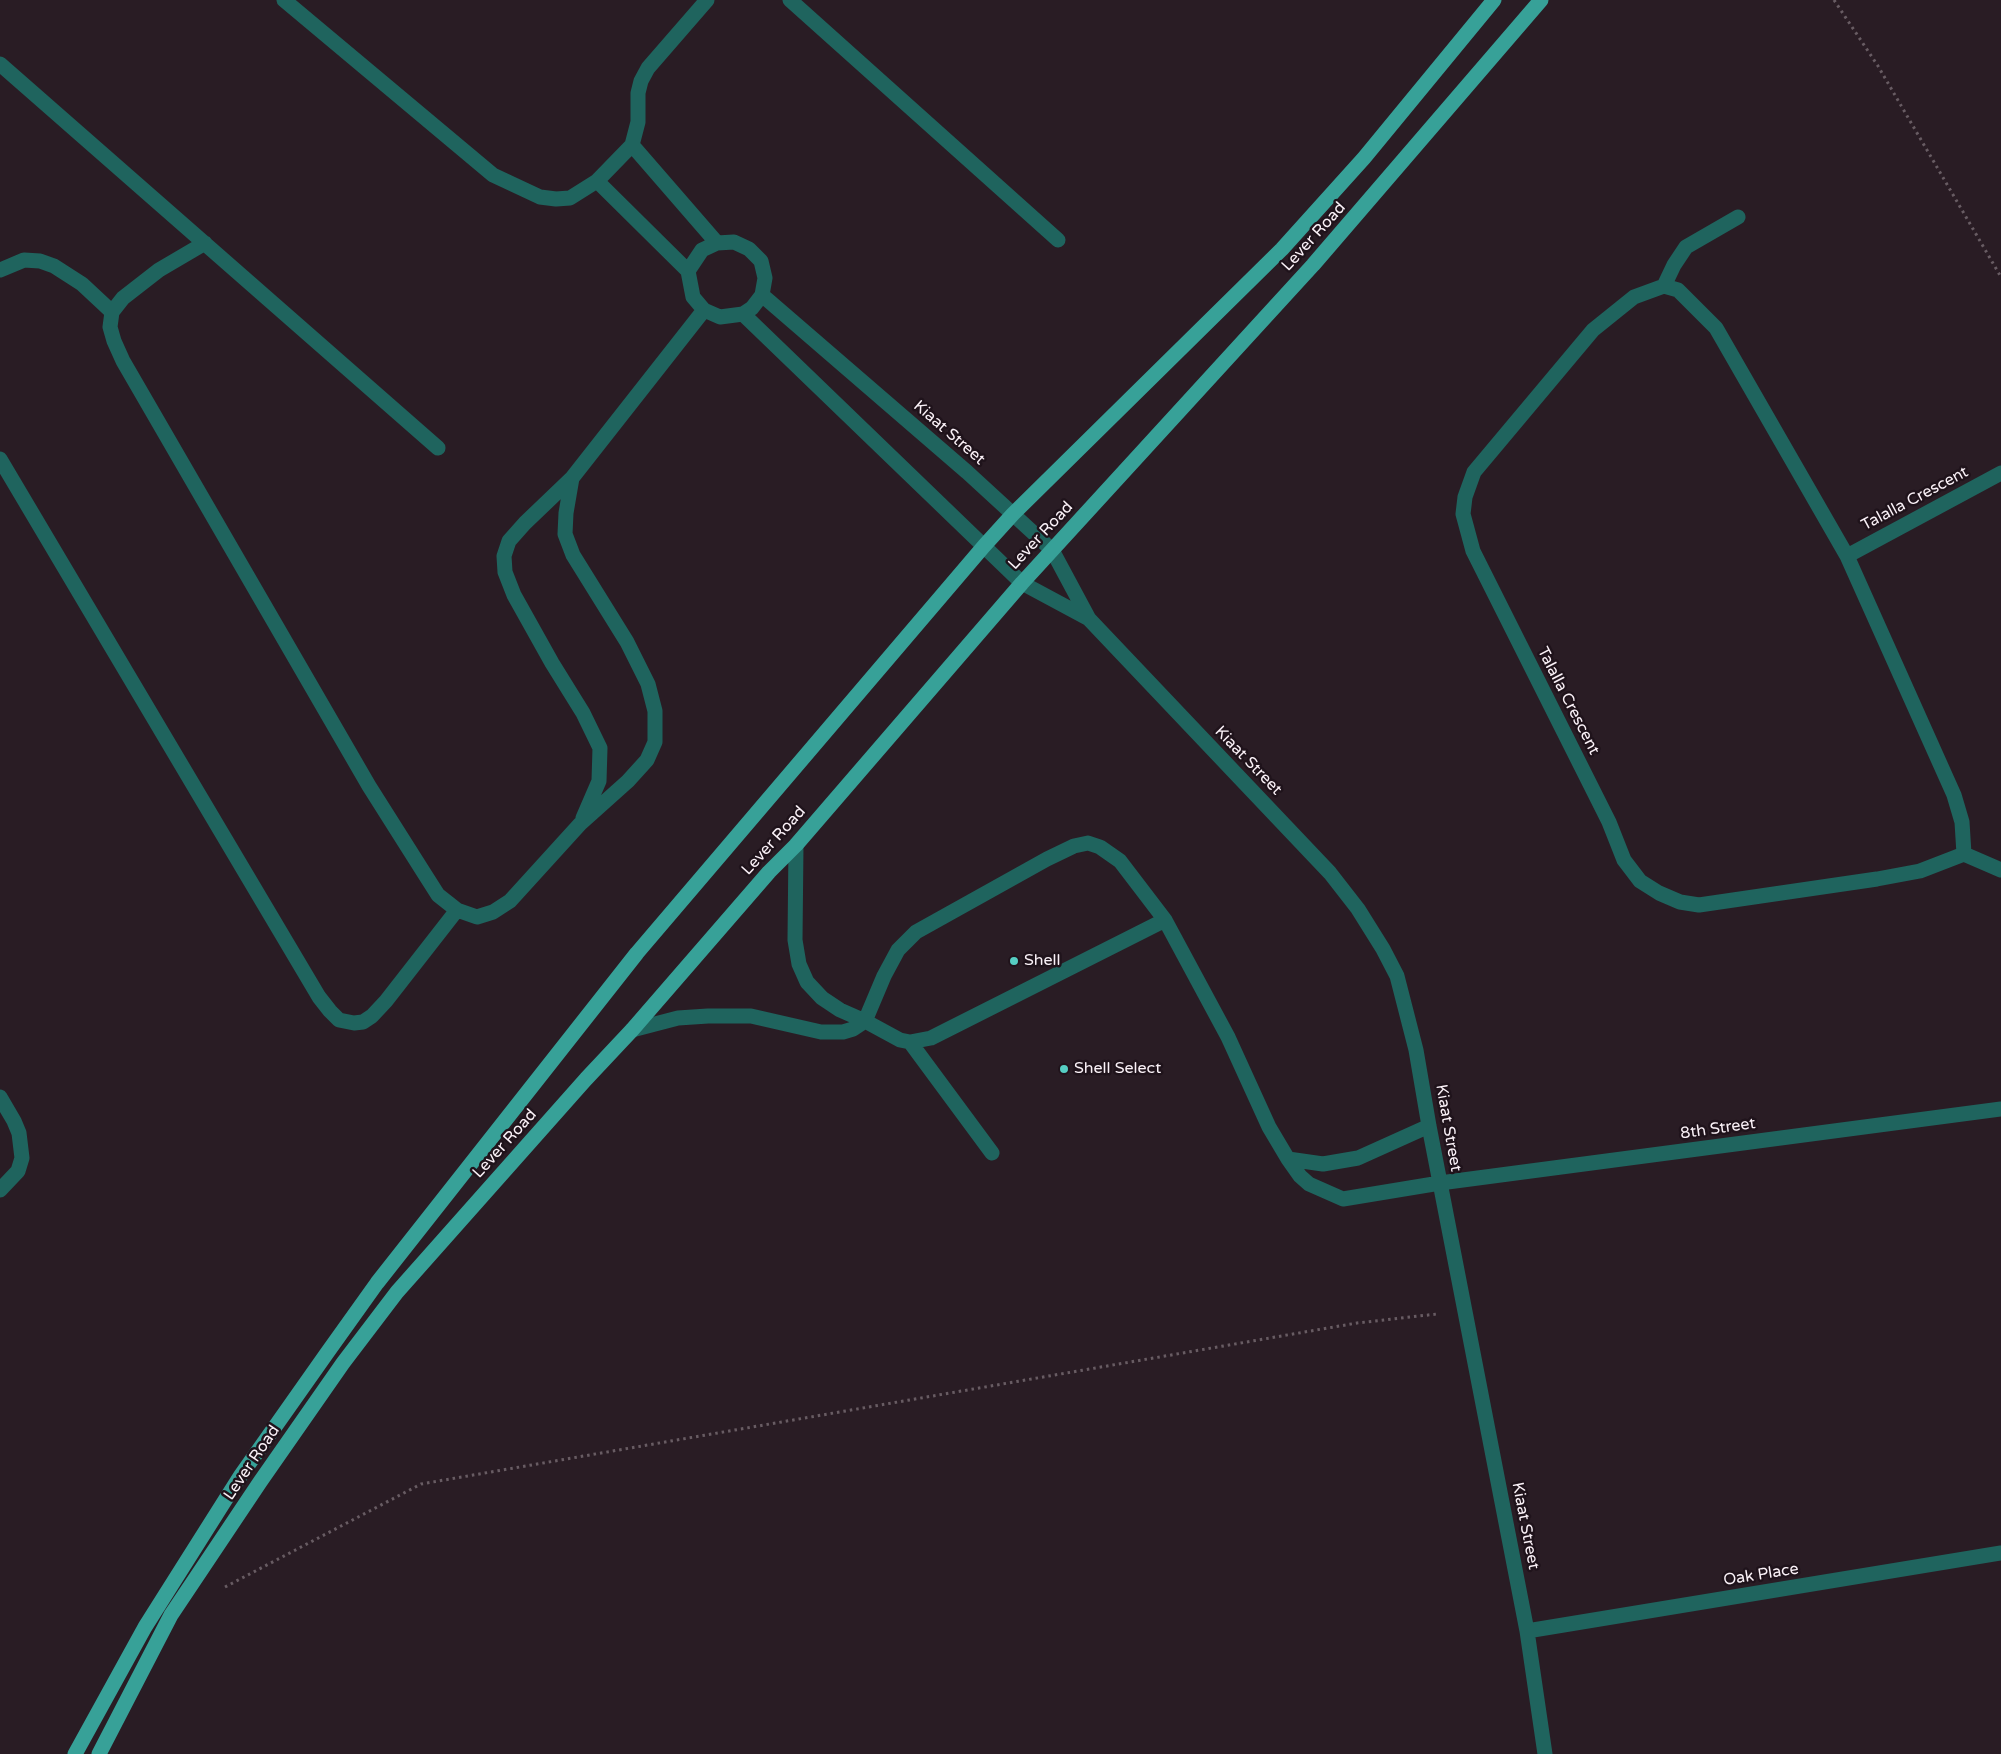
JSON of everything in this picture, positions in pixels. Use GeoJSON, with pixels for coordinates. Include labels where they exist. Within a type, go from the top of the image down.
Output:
{"type":"FeatureCollection","features":[{"type":"Feature","properties":{"kind":"main road","name":"Lever Road"},"geometry":{"type":"LineString","coordinates":[[75,1754],[145,1627],[241,1475],[377,1283],[637,953],[984,546],[1013,514],[1282,249],[1364,158],[1494,0]]}},
{"type":"Feature","properties":{"kind":"main road","name":"Lever Road"},"geometry":{"type":"LineString","coordinates":[[99,1754],[171,1615],[260,1482],[343,1363],[396,1292],[632,1030],[769,872],[796,845],[1022,583],[1313,265],[1541,0]]}},
{"type":"Feature","properties":{"kind":"street"},"geometry":{"type":"LineString","coordinates":[[284,0],[493,175],[540,197],[556,199],[570,198],[596,182],[632,145],[638,122],[640,81],[648,68],[707,0]]}},
{"type":"Feature","properties":{"kind":"street"},"geometry":{"type":"LineString","coordinates":[[790,0],[1058,240]]}},
{"type":"Feature","properties":{"kind":"street"},"geometry":{"type":"LineString","coordinates":[[0,64],[438,448]]}},
{"type":"Feature","properties":{"kind":"street"},"geometry":{"type":"LineString","coordinates":[[632,145],[717,243]]}},
{"type":"Feature","properties":{"kind":"street"},"geometry":{"type":"LineString","coordinates":[[596,182],[688,271],[693,297],[704,310],[720,317],[743,314],[752,308],[762,295],[765,278],[761,262],[749,249],[734,242],[717,243],[702,250],[688,271]]}},
{"type":"Feature","properties":{"kind":"street"},"geometry":{"type":"LineString","coordinates":[[1738,217],[1686,247],[1674,265],[1664,286],[1678,290],[1716,328],[1847,556],[1954,794],[1962,822],[1964,854],[2001,870]]}},
{"type":"Feature","properties":{"kind":"street"},"geometry":{"type":"LineString","coordinates":[[205,243],[142,283],[123,298],[112,312],[111,334],[128,370],[370,786],[438,895],[457,910],[477,917],[493,912],[510,901],[580,824],[628,781],[647,760],[655,742],[655,711],[648,684],[627,642],[573,555],[565,534],[566,513],[572,478]]}},
{"type":"Feature","properties":{"kind":"street"},"geometry":{"type":"LineString","coordinates":[[0,270],[24,260],[40,261],[54,266],[82,284],[112,312]]}},
{"type":"Feature","properties":{"kind":"street","name":"Talalla Crescent"},"geometry":{"type":"LineString","coordinates":[[1664,286],[1634,297],[1594,330],[1474,472],[1465,497],[1463,514],[1473,551],[1609,822],[1624,860],[1640,881],[1659,893],[1680,902],[1699,905],[1886,878],[1920,871],[1964,854]]}},
{"type":"Feature","properties":{"kind":"street","name":"Kiaat Street"},"geometry":{"type":"LineString","coordinates":[[762,295],[1052,550],[1089,619],[1330,873],[1358,909],[1398,976],[1416,1050],[1527,1631],[1545,1754]]}},
{"type":"Feature","properties":{"kind":"street"},"geometry":{"type":"LineString","coordinates":[[580,824],[600,781],[600,748],[583,713],[552,663],[514,595],[505,572],[504,556],[509,541],[572,478],[704,310]]}},
{"type":"Feature","properties":{"kind":"street","name":"Kiaat Street"},"geometry":{"type":"LineString","coordinates":[[743,314],[1022,583],[1089,619]]}},
{"type":"Feature","properties":{"kind":"street"},"geometry":{"type":"LineString","coordinates":[[0,459],[319,997],[330,1012],[339,1020],[354,1023],[362,1022],[372,1016],[386,1002],[457,910]]}},
{"type":"Feature","properties":{"kind":"street","name":"Talalla Crescent"},"geometry":{"type":"LineString","coordinates":[[1847,556],[2001,473]]}},
{"type":"Feature","properties":{"kind":"street","name":"8th Street"},"geometry":{"type":"LineString","coordinates":[[865,1021],[884,976],[898,950],[916,932],[1074,846],[1088,843],[1111,854],[1120,861],[1165,920],[1228,1037],[1269,1127],[1300,1176],[1309,1184],[1343,1199],[1440,1183],[2001,1108]]}},
{"type":"Feature","properties":{"kind":"street"},"geometry":{"type":"LineString","coordinates":[[796,845],[795,940],[800,964],[807,982],[822,998],[840,1010],[865,1021],[891,1037],[910,1042],[931,1038],[1165,920]]}},
{"type":"Feature","properties":{"kind":"street"},"geometry":{"type":"LineString","coordinates":[[632,1030],[678,1018],[708,1016],[751,1016],[826,1032],[843,1032],[865,1021]]}},
{"type":"Feature","properties":{"kind":"street"},"geometry":{"type":"LineString","coordinates":[[910,1042],[992,1153]]}},
{"type":"Feature","properties":{"kind":"street"},"geometry":{"type":"LineString","coordinates":[[0,1097],[19,1134],[22,1158],[18,1171],[0,1190]]}},
{"type":"Feature","properties":{"kind":"street"},"geometry":{"type":"LineString","coordinates":[[1288,1159],[1323,1164],[1358,1158],[1429,1126]]}},
{"type":"Feature","properties":{"kind":"street","name":"Oak Place"},"geometry":{"type":"LineString","coordinates":[[1527,1631],[2001,1553]]}},
{"type":"Feature","properties":{"kind":"path"},"geometry":{"type":"LineString","coordinates":[[1834,0],[1878,66],[2001,277]]}},
{"type":"Feature","properties":{"kind":"path"},"geometry":{"type":"LineString","coordinates":[[223,1588],[421,1484],[1347,1325],[1465,1312]]}},
{"type":"Feature","properties":{"kind":"place","name":"Shell"},"geometry":{"type":"Point","coordinates":[1014,961]}},
{"type":"Feature","properties":{"kind":"place","name":"Shell Select"},"geometry":{"type":"Point","coordinates":[1064,1069]}}]}
